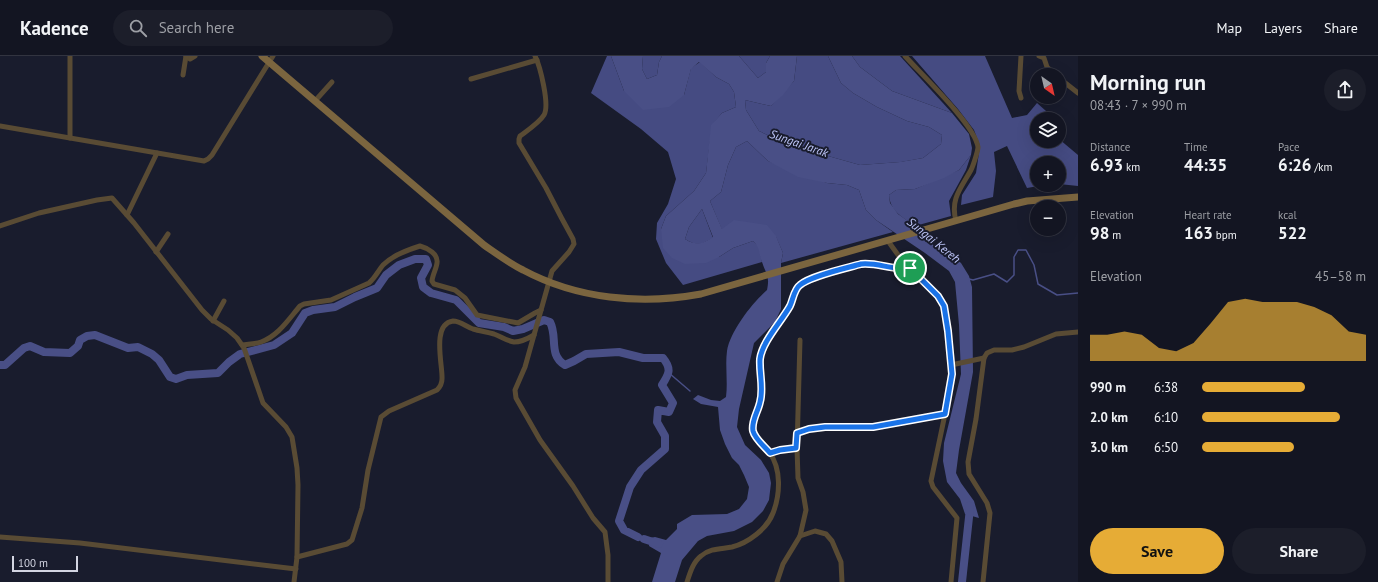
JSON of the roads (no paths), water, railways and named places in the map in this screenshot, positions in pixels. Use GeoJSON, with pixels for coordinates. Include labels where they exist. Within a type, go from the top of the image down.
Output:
{"type":"FeatureCollection","features":[{"type":"Feature","properties":{"kind":"street"},"geometry":{"type":"LineString","coordinates":[[70,56],[70,138]]}},
{"type":"Feature","properties":{"kind":"street"},"geometry":{"type":"LineString","coordinates":[[183,75],[186,56],[190,59],[196,56]]}},
{"type":"Feature","properties":{"kind":"street"},"geometry":{"type":"LineString","coordinates":[[262,56],[272,59],[315,101],[484,245],[508,262],[534,276],[579,292],[639,300],[674,298],[701,294],[1027,201],[1078,197]]}},
{"type":"Feature","properties":{"kind":"street"},"geometry":{"type":"LineString","coordinates":[[905,56],[957,112],[972,132],[978,147],[972,168],[957,193],[954,205],[956,221]]}},
{"type":"Feature","properties":{"kind":"street"},"geometry":{"type":"LineString","coordinates":[[1021,56],[1019,91],[1021,98]]}},
{"type":"Feature","properties":{"kind":"street"},"geometry":{"type":"LineString","coordinates":[[1039,56],[1044,58],[1048,68]]}},
{"type":"Feature","properties":{"kind":"street"},"geometry":{"type":"LineString","coordinates":[[471,79],[536,58],[544,87],[546,108],[545,114],[518,139],[546,188],[573,239],[574,244],[552,271],[525,367],[515,390],[516,398],[540,440],[573,486],[593,518],[605,532],[608,555],[608,582]]}},
{"type":"Feature","properties":{"kind":"street"},"geometry":{"type":"LineString","coordinates":[[0,126],[204,161],[208,159],[272,59]]}},
{"type":"Feature","properties":{"kind":"street"},"geometry":{"type":"LineString","coordinates":[[315,101],[332,82]]}},
{"type":"Feature","properties":{"kind":"street"},"geometry":{"type":"LineString","coordinates":[[1066,84],[1078,93]]}},
{"type":"Feature","properties":{"kind":"street"},"geometry":{"type":"LineString","coordinates":[[127,215],[157,153]]}},
{"type":"Feature","properties":{"kind":"street"},"geometry":{"type":"LineString","coordinates":[[0,226],[39,213],[105,198],[112,198],[202,310],[213,320],[228,330],[243,346],[263,403],[286,427],[292,437],[298,484],[297,557],[294,582]]}},
{"type":"Feature","properties":{"kind":"street"},"geometry":{"type":"LineString","coordinates":[[156,252],[168,234]]}},
{"type":"Feature","properties":{"kind":"street"},"geometry":{"type":"LineString","coordinates":[[890,240],[893,250],[942,300],[948,331],[952,374],[931,481],[933,487],[957,518],[951,582]]}},
{"type":"Feature","properties":{"kind":"street"},"geometry":{"type":"LineString","coordinates":[[243,346],[270,338],[282,328],[300,306],[304,304],[331,300],[369,283],[390,259],[405,250],[420,246],[432,252],[438,260],[432,281],[434,284],[455,290],[465,298],[477,315],[518,324],[535,312],[541,313]]}},
{"type":"Feature","properties":{"kind":"street"},"geometry":{"type":"LineString","coordinates":[[687,582],[693,565],[700,556],[707,552],[742,544],[758,533],[772,516],[779,486],[775,466],[770,453],[757,439],[753,432],[753,423],[762,394],[760,360],[763,350],[790,306],[797,288],[801,284],[822,275],[861,264],[875,264],[894,269],[910,268]]}},
{"type":"Feature","properties":{"kind":"street"},"geometry":{"type":"LineString","coordinates":[[213,320],[224,301]]}},
{"type":"Feature","properties":{"kind":"street"},"geometry":{"type":"LineString","coordinates":[[297,557],[347,544],[352,540],[362,508],[368,470],[380,417],[389,411],[437,390],[441,386],[442,380],[439,353],[440,340],[442,329],[446,324],[453,321],[460,322],[474,329],[493,333],[514,342],[535,333]]}},
{"type":"Feature","properties":{"kind":"street"},"geometry":{"type":"LineString","coordinates":[[983,582],[990,513],[987,503],[969,474],[968,462],[976,419],[984,358],[986,353],[994,350],[1012,350],[1024,347],[1056,334],[1078,332]]}},
{"type":"Feature","properties":{"kind":"street"},"geometry":{"type":"LineString","coordinates":[[777,582],[783,564],[800,536],[806,510],[806,505],[798,478],[796,448],[800,340]]}},
{"type":"Feature","properties":{"kind":"street"},"geometry":{"type":"LineString","coordinates":[[952,364],[984,358]]}},
{"type":"Feature","properties":{"kind":"street"},"geometry":{"type":"LineString","coordinates":[[797,433],[809,429],[825,427],[873,427],[945,414]]}},
{"type":"Feature","properties":{"kind":"street"},"geometry":{"type":"LineString","coordinates":[[770,453],[796,448]]}},
{"type":"Feature","properties":{"kind":"street"},"geometry":{"type":"LineString","coordinates":[[800,536],[815,531],[826,534],[832,541],[841,562],[842,582]]}},
{"type":"Feature","properties":{"kind":"street"},"geometry":{"type":"LineString","coordinates":[[0,537],[80,543],[296,569]]}},
{"type":"Feature","properties":{"kind":"waterway"},"geometry":{"type":"LineString","coordinates":[[969,279],[973,280],[994,274],[1007,282],[1014,275],[1014,257],[1018,250],[1026,250],[1034,265],[1038,284],[1057,295],[1078,293]]}},
{"type":"Feature","properties":{"kind":"waterway"},"geometry":{"type":"LineString","coordinates":[[0,365],[5,365],[24,348],[30,346],[44,352],[70,353],[78,346],[80,340],[87,336],[95,335],[128,348],[138,347],[152,354],[159,360],[170,377],[176,379],[187,375],[218,373],[240,354],[274,345],[292,333],[305,313],[313,310],[335,307],[377,288],[386,275],[399,265],[415,259],[426,259],[428,265],[421,278],[423,287],[431,293],[456,300],[479,323],[504,327],[513,331],[523,329],[544,320],[550,322],[555,351],[560,361],[565,365],[586,354],[619,352],[643,358],[663,358],[668,365],[668,372],[662,385],[673,403],[669,412],[658,410],[657,422],[665,436],[665,449],[641,470],[630,487],[619,521],[624,530],[638,537]]}},
{"type":"Feature","properties":{"kind":"waterway"},"geometry":{"type":"LineString","coordinates":[[669,373],[690,391]]}},
{"type":"Feature","properties":{"kind":"waterway","name":"Sungai Kereh"},"geometry":{"type":"LineString","coordinates":[[962,582],[969,506]]}},
{"type":"Feature","properties":{"kind":"waterway"},"geometry":{"type":"LineString","coordinates":[[644,539],[659,544]]}},
{"type":"Feature","properties":{"kind":"water label","name":"Sungai Jarak"},"geometry":{"type":"Point","coordinates":[799,143]}}]}
